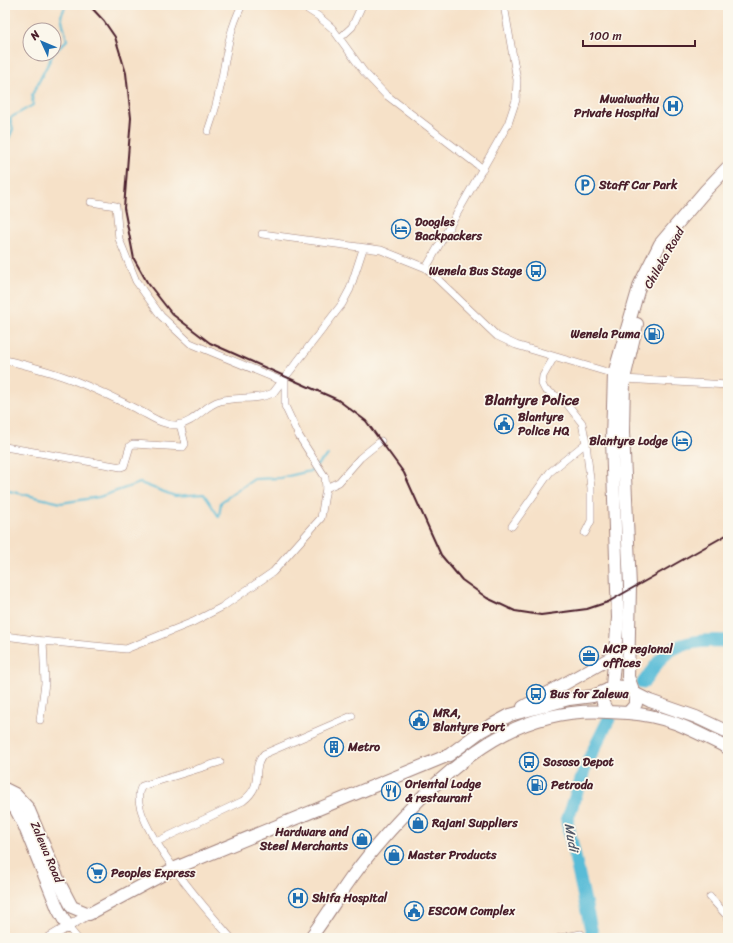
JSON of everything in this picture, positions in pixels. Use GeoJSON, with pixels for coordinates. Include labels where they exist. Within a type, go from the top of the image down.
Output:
{"type":"FeatureCollection","features":[{"type":"Feature","properties":{"kind":"highway"},"geometry":{"type":"LineString","coordinates":[[608,712],[602,702],[609,689],[616,655],[618,618],[612,439],[619,377],[640,284],[660,244],[706,190],[728,167]]}},
{"type":"Feature","properties":{"kind":"highway","name":"Chileka Road"},"geometry":{"type":"LineString","coordinates":[[619,377],[644,289],[674,236],[692,214],[728,177]]}},
{"type":"Feature","properties":{"kind":"highway"},"geometry":{"type":"LineString","coordinates":[[619,377],[630,586],[628,677],[634,692],[636,704],[628,713]]}},
{"type":"Feature","properties":{"kind":"highway"},"geometry":{"type":"LineString","coordinates":[[89,914],[173,869],[449,755],[481,732],[616,655]]}},
{"type":"Feature","properties":{"kind":"highway"},"geometry":{"type":"LineString","coordinates":[[510,715],[569,699],[593,696],[609,689],[625,687],[650,701],[696,716],[728,732]]}},
{"type":"Feature","properties":{"kind":"highway"},"geometry":{"type":"LineString","coordinates":[[310,938],[355,872],[394,824],[458,764],[493,739],[526,724],[549,718],[594,711],[654,715],[672,720],[728,748]]}},
{"type":"Feature","properties":{"kind":"highway","name":"Zalewa Road"},"geometry":{"type":"LineString","coordinates":[[5,789],[15,794],[28,808],[61,886],[72,907],[89,914]]}},
{"type":"Feature","properties":{"kind":"highway","name":"Zalewa Road"},"geometry":{"type":"LineString","coordinates":[[5,801],[15,808],[24,825],[58,909],[68,926]]}},
{"type":"Feature","properties":{"kind":"street"},"geometry":{"type":"LineString","coordinates":[[208,131],[218,100],[227,41],[234,21],[242,5]]}},
{"type":"Feature","properties":{"kind":"street"},"geometry":{"type":"LineString","coordinates":[[301,5],[318,16],[340,38],[364,72],[385,94],[483,168]]}},
{"type":"Feature","properties":{"kind":"street"},"geometry":{"type":"LineString","coordinates":[[340,38],[352,27],[362,5]]}},
{"type":"Feature","properties":{"kind":"street"},"geometry":{"type":"LineString","coordinates":[[426,268],[508,124],[516,100],[517,80],[504,5]]}},
{"type":"Feature","properties":{"kind":"street"},"geometry":{"type":"LineString","coordinates":[[91,202],[116,206],[119,239],[136,281],[161,316],[190,343],[284,379]]}},
{"type":"Feature","properties":{"kind":"street"},"geometry":{"type":"LineString","coordinates":[[262,234],[363,249],[381,250],[426,268],[496,336],[516,345],[554,358],[619,377],[728,385]]}},
{"type":"Feature","properties":{"kind":"street"},"geometry":{"type":"LineString","coordinates":[[5,360],[42,368],[89,387],[158,421],[171,425],[180,424],[186,422],[218,401],[232,398],[268,396],[273,393],[342,304],[350,289],[363,249]]}},
{"type":"Feature","properties":{"kind":"street"},"geometry":{"type":"LineString","coordinates":[[554,358],[543,376],[542,384],[545,390],[564,400],[582,423],[586,443],[591,488],[591,520],[585,533]]}},
{"type":"Feature","properties":{"kind":"street"},"geometry":{"type":"LineString","coordinates":[[5,636],[126,649],[199,619],[222,607],[272,572],[321,518],[326,488],[325,477],[299,436],[285,406],[284,379]]}},
{"type":"Feature","properties":{"kind":"street"},"geometry":{"type":"LineString","coordinates":[[5,447],[121,468],[124,466],[130,446],[133,444],[183,447],[185,444],[180,424]]}},
{"type":"Feature","properties":{"kind":"street"},"geometry":{"type":"LineString","coordinates":[[326,488],[339,482],[360,458],[381,441]]}},
{"type":"Feature","properties":{"kind":"street"},"geometry":{"type":"LineString","coordinates":[[512,526],[550,472],[586,443]]}},
{"type":"Feature","properties":{"kind":"street"},"geometry":{"type":"LineString","coordinates":[[40,720],[45,684],[42,641]]}},
{"type":"Feature","properties":{"kind":"street"},"geometry":{"type":"LineString","coordinates":[[156,842],[248,798],[256,788],[259,760],[264,754],[352,716]]}},
{"type":"Feature","properties":{"kind":"street"},"geometry":{"type":"LineString","coordinates":[[220,762],[142,786],[138,797],[144,818],[156,842],[173,869],[230,938]]}},
{"type":"Feature","properties":{"kind":"street"},"geometry":{"type":"LineString","coordinates":[[710,897],[728,917]]}},
{"type":"Feature","properties":{"kind":"street"},"geometry":{"type":"LineString","coordinates":[[49,938],[89,914]]}},
{"type":"Feature","properties":{"kind":"street"},"geometry":{"type":"LineString","coordinates":[[68,926],[77,938]]}},
{"type":"Feature","properties":{"kind":"street"},"geometry":{"type":"LineString","coordinates":[[560,938],[581,934]]}},
{"type":"Feature","properties":{"kind":"waterway"},"geometry":{"type":"LineString","coordinates":[[62,45],[67,40],[61,16],[66,5]]}},
{"type":"Feature","properties":{"kind":"waterway"},"geometry":{"type":"LineString","coordinates":[[5,147],[13,129],[10,118],[33,105],[32,95],[49,62]]}},
{"type":"Feature","properties":{"kind":"waterway"},"geometry":{"type":"LineString","coordinates":[[5,490],[61,503],[99,497],[140,483],[175,496],[204,494],[219,517],[221,502],[254,479],[280,478],[310,471],[328,455]]}},
{"type":"Feature","properties":{"kind":"waterway","name":"Mudi"},"geometry":{"type":"LineString","coordinates":[[643,683],[665,654],[675,648],[701,642],[728,641]]}},
{"type":"Feature","properties":{"kind":"waterway","name":"Mudi"},"geometry":{"type":"LineString","coordinates":[[593,938],[567,821],[586,765],[609,719]]}},
{"type":"Feature","properties":{"kind":"railway"},"geometry":{"type":"LineString","coordinates":[[89,5],[104,21],[115,37],[126,73],[131,118],[124,208],[134,259],[147,282],[172,314],[210,343],[338,400],[366,421],[404,473],[441,555],[462,580],[487,598],[515,611],[541,615],[587,609],[608,602],[728,534]]}},
{"type":"Feature","properties":{"kind":"place","name":"Mwaiwathu Private Hospital"},"geometry":{"type":"Point","coordinates":[673,106]}},
{"type":"Feature","properties":{"kind":"place","name":"Staff Car Park"},"geometry":{"type":"Point","coordinates":[585,185]}},
{"type":"Feature","properties":{"kind":"place","name":"Doogles Backpackers"},"geometry":{"type":"Point","coordinates":[401,229]}},
{"type":"Feature","properties":{"kind":"place","name":"Wenela Bus Stage"},"geometry":{"type":"Point","coordinates":[536,271]}},
{"type":"Feature","properties":{"kind":"place","name":"Wenela Puma"},"geometry":{"type":"Point","coordinates":[654,334]}},
{"type":"Feature","properties":{"kind":"place","name":"Blantyre Police HQ"},"geometry":{"type":"Point","coordinates":[504,424]}},
{"type":"Feature","properties":{"kind":"place","name":"Blantyre Lodge"},"geometry":{"type":"Point","coordinates":[682,441]}},
{"type":"Feature","properties":{"kind":"place","name":"MCP regional offices"},"geometry":{"type":"Point","coordinates":[589,656]}},
{"type":"Feature","properties":{"kind":"place","name":"Bus for Zalewa"},"geometry":{"type":"Point","coordinates":[536,694]}},
{"type":"Feature","properties":{"kind":"place","name":"MRA, Blantyre Port"},"geometry":{"type":"Point","coordinates":[419,720]}},
{"type":"Feature","properties":{"kind":"place","name":"Metro"},"geometry":{"type":"Point","coordinates":[334,747]}},
{"type":"Feature","properties":{"kind":"place","name":"Sososo Depot"},"geometry":{"type":"Point","coordinates":[529,762]}},
{"type":"Feature","properties":{"kind":"place","name":"Petroda"},"geometry":{"type":"Point","coordinates":[537,785]}},
{"type":"Feature","properties":{"kind":"place","name":"Oriental Lodge & restaurant"},"geometry":{"type":"Point","coordinates":[391,791]}},
{"type":"Feature","properties":{"kind":"place","name":"Rajani Suppliers"},"geometry":{"type":"Point","coordinates":[418,823]}},
{"type":"Feature","properties":{"kind":"place","name":"Hardware and Steel Merchants"},"geometry":{"type":"Point","coordinates":[362,839]}},
{"type":"Feature","properties":{"kind":"place","name":"Master Products"},"geometry":{"type":"Point","coordinates":[394,855]}},
{"type":"Feature","properties":{"kind":"place","name":"Peoples Express"},"geometry":{"type":"Point","coordinates":[97,873]}},
{"type":"Feature","properties":{"kind":"place","name":"Shifa Hospital"},"geometry":{"type":"Point","coordinates":[298,898]}},
{"type":"Feature","properties":{"kind":"place","name":"ESCOM Complex"},"geometry":{"type":"Point","coordinates":[414,911]}},
{"type":"Feature","properties":{"kind":"district","name":"Blantyre Police"},"geometry":{"type":"Point","coordinates":[532,400]}}]}
